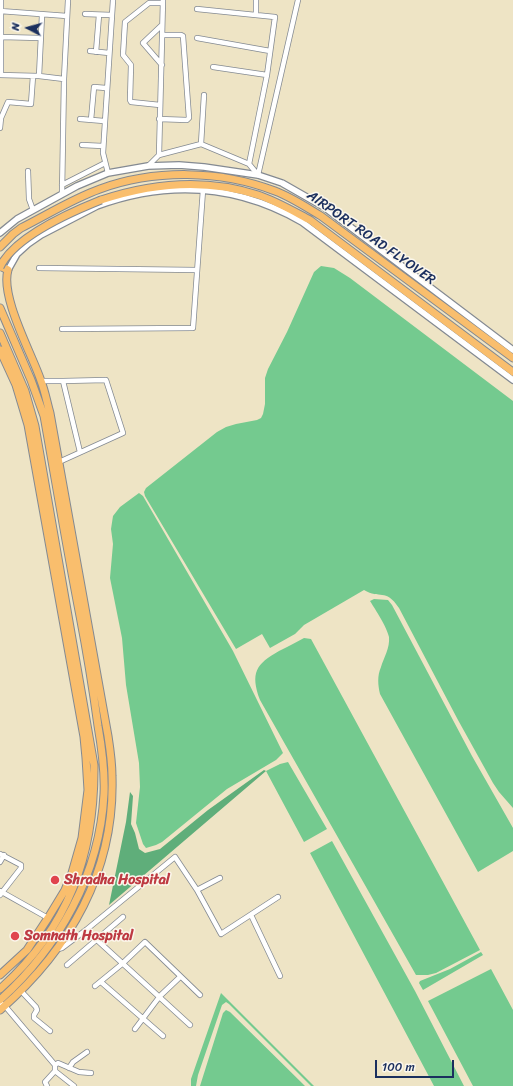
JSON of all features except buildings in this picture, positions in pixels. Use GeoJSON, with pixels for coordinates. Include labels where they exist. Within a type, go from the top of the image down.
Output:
{"type":"FeatureCollection","features":[{"type":"Feature","properties":{"kind":"main road","name":"AIRPORT ROAD FLYOVER"},"geometry":{"type":"LineString","coordinates":[[0,247],[21,228],[64,205],[110,186],[154,176],[211,176],[241,181],[276,191],[321,216],[513,358]]}},
{"type":"Feature","properties":{"kind":"main road"},"geometry":{"type":"LineString","coordinates":[[1,1005],[43,956],[76,903],[96,849],[102,821],[104,793],[103,756],[56,460],[50,413],[42,381],[10,302],[5,272],[0,267],[9,253],[27,237],[81,208],[122,193],[160,186],[188,184],[224,188],[235,192],[263,197],[310,220],[513,372]]}},
{"type":"Feature","properties":{"kind":"main road"},"geometry":{"type":"LineString","coordinates":[[0,308],[31,380],[44,416],[56,460],[108,736],[112,776],[111,809],[108,833],[95,878],[84,906],[58,949],[21,991],[1,1005]]}},
{"type":"Feature","properties":{"kind":"main road"},"geometry":{"type":"LineString","coordinates":[[0,333],[26,391],[35,426],[36,451],[84,737],[88,790],[82,838],[72,873],[65,890],[27,950],[0,975]]}},
{"type":"Feature","properties":{"kind":"main road"},"geometry":{"type":"LineString","coordinates":[[0,350],[16,385],[36,451],[94,765],[93,812],[83,862],[71,893],[57,919],[36,951],[0,989]]}},
{"type":"Feature","properties":{"kind":"street"},"geometry":{"type":"LineString","coordinates":[[1,0],[1,75],[36,76],[64,79]]}},
{"type":"Feature","properties":{"kind":"street"},"geometry":{"type":"LineString","coordinates":[[62,194],[64,79],[68,0]]}},
{"type":"Feature","properties":{"kind":"street"},"geometry":{"type":"LineString","coordinates":[[108,173],[103,153],[103,146],[113,0]]}},
{"type":"Feature","properties":{"kind":"street"},"geometry":{"type":"LineString","coordinates":[[256,0],[256,14]]}},
{"type":"Feature","properties":{"kind":"street"},"geometry":{"type":"LineString","coordinates":[[258,175],[298,0]]}},
{"type":"Feature","properties":{"kind":"street"},"geometry":{"type":"LineString","coordinates":[[159,155],[163,2],[148,1],[126,22],[123,55],[130,65],[130,100],[132,102],[160,105]]}},
{"type":"Feature","properties":{"kind":"street"},"geometry":{"type":"LineString","coordinates":[[197,9],[275,17],[267,75],[249,164]]}},
{"type":"Feature","properties":{"kind":"street"},"geometry":{"type":"LineString","coordinates":[[0,11],[67,16]]}},
{"type":"Feature","properties":{"kind":"street"},"geometry":{"type":"LineString","coordinates":[[85,14],[112,15]]}},
{"type":"Feature","properties":{"kind":"street"},"geometry":{"type":"LineString","coordinates":[[0,128],[1,118],[8,102],[31,104],[36,76],[42,15]]}},
{"type":"Feature","properties":{"kind":"street"},"geometry":{"type":"LineString","coordinates":[[96,52],[99,15]]}},
{"type":"Feature","properties":{"kind":"street"},"geometry":{"type":"LineString","coordinates":[[162,25],[143,43],[162,65]]}},
{"type":"Feature","properties":{"kind":"street"},"geometry":{"type":"LineString","coordinates":[[159,119],[187,120],[189,118],[183,36],[162,35]]}},
{"type":"Feature","properties":{"kind":"street"},"geometry":{"type":"LineString","coordinates":[[1,37],[40,38]]}},
{"type":"Feature","properties":{"kind":"street"},"geometry":{"type":"LineString","coordinates":[[197,38],[270,50]]}},
{"type":"Feature","properties":{"kind":"street"},"geometry":{"type":"LineString","coordinates":[[90,51],[109,53]]}},
{"type":"Feature","properties":{"kind":"street"},"geometry":{"type":"LineString","coordinates":[[213,67],[267,75]]}},
{"type":"Feature","properties":{"kind":"street"},"geometry":{"type":"LineString","coordinates":[[91,120],[94,87],[106,88]]}},
{"type":"Feature","properties":{"kind":"street"},"geometry":{"type":"LineString","coordinates":[[202,144],[204,95]]}},
{"type":"Feature","properties":{"kind":"street"},"geometry":{"type":"LineString","coordinates":[[80,119],[104,121]]}},
{"type":"Feature","properties":{"kind":"street"},"geometry":{"type":"LineString","coordinates":[[148,166],[159,155],[202,144],[249,164],[258,175]]}},
{"type":"Feature","properties":{"kind":"street"},"geometry":{"type":"LineString","coordinates":[[82,145],[103,146]]}},
{"type":"Feature","properties":{"kind":"street"},"geometry":{"type":"LineString","coordinates":[[62,186],[105,163]]}},
{"type":"Feature","properties":{"kind":"street"},"geometry":{"type":"LineString","coordinates":[[0,232],[17,219],[62,194],[108,173],[148,166],[194,166],[258,175],[282,183],[324,207],[513,350]]}},
{"type":"Feature","properties":{"kind":"street"},"geometry":{"type":"LineString","coordinates":[[28,171],[29,199],[33,210]]}},
{"type":"Feature","properties":{"kind":"street"},"geometry":{"type":"LineString","coordinates":[[5,272],[17,254],[28,244],[41,235],[97,206],[158,190],[170,189],[235,192],[264,202],[302,222],[513,380]]}},
{"type":"Feature","properties":{"kind":"street"},"geometry":{"type":"LineString","coordinates":[[62,329],[193,328],[203,190]]}},
{"type":"Feature","properties":{"kind":"street"},"geometry":{"type":"LineString","coordinates":[[39,268],[197,270]]}},
{"type":"Feature","properties":{"kind":"street"},"geometry":{"type":"LineString","coordinates":[[42,381],[106,380],[124,433],[80,452],[56,460]]}},
{"type":"Feature","properties":{"kind":"street"},"geometry":{"type":"LineString","coordinates":[[64,381],[80,452]]}},
{"type":"Feature","properties":{"kind":"street"},"geometry":{"type":"LineString","coordinates":[[0,862],[2,855],[21,865],[21,868],[1,892],[48,918]]}},
{"type":"Feature","properties":{"kind":"street"},"geometry":{"type":"LineString","coordinates":[[58,949],[62,948],[86,930],[175,857],[197,890],[221,934],[278,897]]}},
{"type":"Feature","properties":{"kind":"street"},"geometry":{"type":"LineString","coordinates":[[197,890],[220,878]]}},
{"type":"Feature","properties":{"kind":"street"},"geometry":{"type":"LineString","coordinates":[[251,915],[280,976]]}},
{"type":"Feature","properties":{"kind":"street"},"geometry":{"type":"LineString","coordinates":[[67,965],[123,917]]}},
{"type":"Feature","properties":{"kind":"street"},"geometry":{"type":"LineString","coordinates":[[86,930],[190,1025]]}},
{"type":"Feature","properties":{"kind":"street"},"geometry":{"type":"LineString","coordinates":[[95,986],[122,964],[144,942],[200,995]]}},
{"type":"Feature","properties":{"kind":"street"},"geometry":{"type":"LineString","coordinates":[[135,1029],[160,996],[180,977]]}},
{"type":"Feature","properties":{"kind":"street"},"geometry":{"type":"LineString","coordinates":[[101,982],[163,1036]]}},
{"type":"Feature","properties":{"kind":"street"},"geometry":{"type":"LineString","coordinates":[[21,991],[36,1006],[37,1010],[34,1018],[50,1031]]}},
{"type":"Feature","properties":{"kind":"street"},"geometry":{"type":"LineString","coordinates":[[1,1005],[55,1068],[74,1086]]}},
{"type":"Feature","properties":{"kind":"street"},"geometry":{"type":"LineString","coordinates":[[69,1068],[72,1062],[87,1052]]}},
{"type":"Feature","properties":{"kind":"street"},"geometry":{"type":"LineString","coordinates":[[46,1086],[45,1082],[58,1063],[79,1072],[91,1073]]}},
{"type":"Feature","properties":{"kind":"green space"},"geometry":{"type":"Polygon","coordinates":[[[321,266],[334,268],[350,278],[513,401],[513,808],[493,783],[399,608],[390,598],[364,590],[304,625],[295,634],[270,648],[262,634],[236,649],[145,496],[144,492],[146,488],[217,432],[226,427],[261,418],[265,404],[265,378],[268,369],[287,332],[314,272],[321,266]]]}},
{"type":"Feature","properties":{"kind":"green space"},"geometry":{"type":"Polygon","coordinates":[[[139,493],[143,496],[233,651],[283,753],[276,760],[227,789],[162,842],[146,848],[143,844],[136,823],[140,787],[139,763],[126,685],[122,638],[110,578],[113,544],[111,529],[113,516],[120,507],[139,493]]]}},
{"type":"Feature","properties":{"kind":"green space"},"geometry":{"type":"Polygon","coordinates":[[[374,599],[388,600],[392,605],[472,756],[513,828],[513,851],[478,872],[380,694],[378,677],[388,649],[389,637],[383,623],[370,601],[374,599]]]}},
{"type":"Feature","properties":{"kind":"green space"},"geometry":{"type":"Polygon","coordinates":[[[304,638],[311,639],[480,950],[436,973],[416,975],[260,700],[257,691],[256,676],[260,665],[279,651],[304,638]]]}},
{"type":"Feature","properties":{"kind":"green space"},"geometry":{"type":"Polygon","coordinates":[[[288,762],[327,829],[304,842],[266,771],[288,762]]]}},
{"type":"Feature","properties":{"kind":"green space"},"geometry":{"type":"Polygon","coordinates":[[[264,770],[266,771],[109,905],[126,822],[130,792],[133,796],[131,824],[139,849],[145,853],[160,849],[208,810],[264,770]]]}},
{"type":"Feature","properties":{"kind":"green space"},"geometry":{"type":"Polygon","coordinates":[[[332,841],[415,991],[464,1086],[434,1086],[310,853],[332,841]]]}},
{"type":"Feature","properties":{"kind":"green space"},"geometry":{"type":"Polygon","coordinates":[[[481,952],[483,955],[423,990],[419,983],[420,981],[450,969],[481,952]]]}},
{"type":"Feature","properties":{"kind":"green space"},"geometry":{"type":"Polygon","coordinates":[[[491,969],[513,1010],[513,1086],[473,1086],[428,1001],[491,969]]]}},
{"type":"Feature","properties":{"kind":"green space"},"geometry":{"type":"Polygon","coordinates":[[[221,993],[314,1086],[311,1086],[226,1002],[222,1005],[198,1075],[196,1086],[191,1086],[191,1079],[221,993]]]}},
{"type":"Feature","properties":{"kind":"green space"},"geometry":{"type":"Polygon","coordinates":[[[226,1010],[230,1012],[305,1086],[200,1086],[223,1013],[226,1010]]]}},
{"type":"Feature","properties":{"kind":"place","name":"Shradha Hospital"},"geometry":{"type":"Point","coordinates":[55,880]}},
{"type":"Feature","properties":{"kind":"place","name":"Somnath Hospital"},"geometry":{"type":"Point","coordinates":[15,936]}}]}
